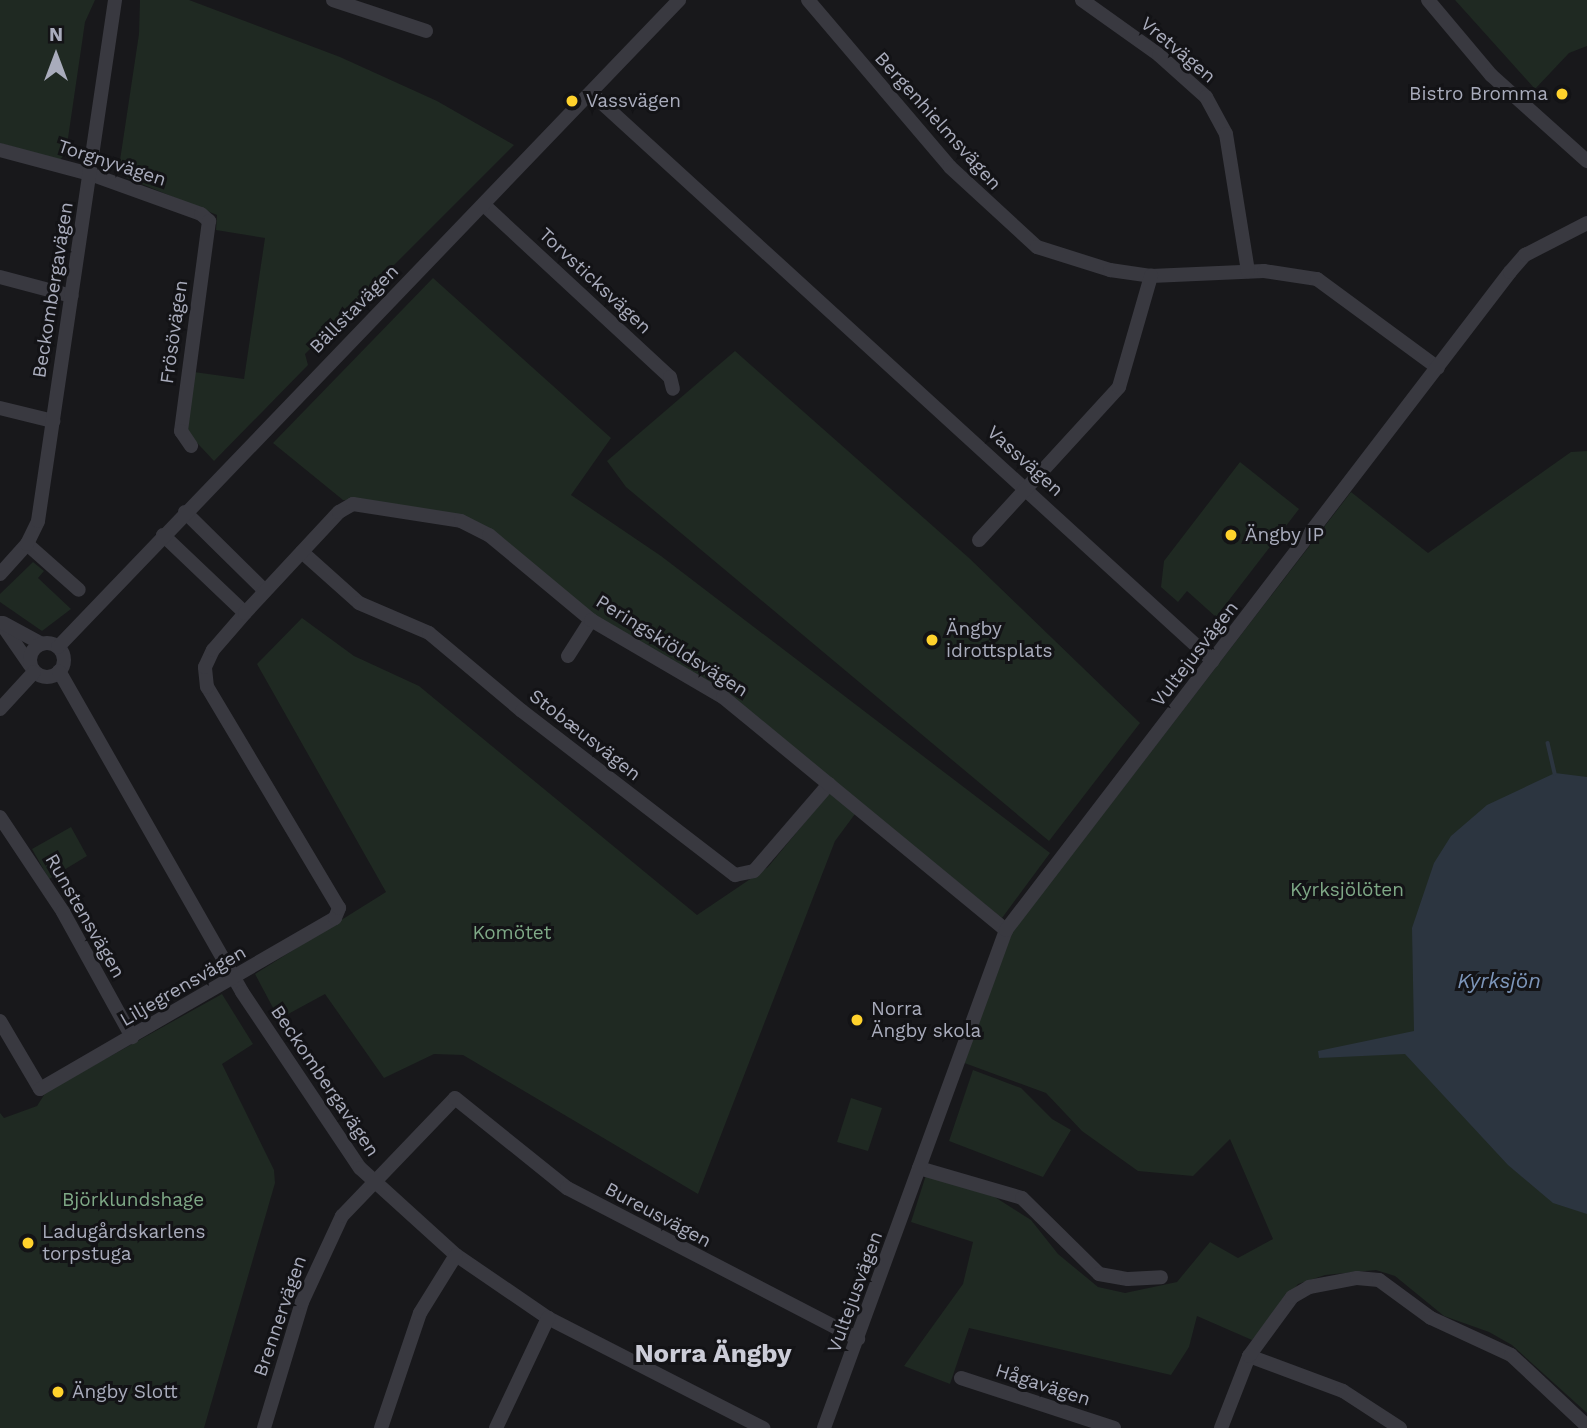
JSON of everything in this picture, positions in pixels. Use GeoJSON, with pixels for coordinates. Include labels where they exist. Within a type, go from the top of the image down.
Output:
{"type":"FeatureCollection","features":[{"type":"Feature","properties":{"kind":"street","name":"Beckombergavägen"},"geometry":{"type":"LineString","coordinates":[[0,574],[27,544],[38,521],[115,0]]}},
{"type":"Feature","properties":{"kind":"street"},"geometry":{"type":"LineString","coordinates":[[333,0],[426,31]]}},
{"type":"Feature","properties":{"kind":"street","name":"Bällstavägen"},"geometry":{"type":"LineString","coordinates":[[58,647],[679,0]]}},
{"type":"Feature","properties":{"kind":"street","name":"Bergenhielmsvägen"},"geometry":{"type":"LineString","coordinates":[[808,0],[950,167],[1037,247],[1110,270],[1152,276],[1248,271],[1292,272],[1317,279],[1438,368]]}},
{"type":"Feature","properties":{"kind":"street","name":"Vretvägen"},"geometry":{"type":"LineString","coordinates":[[1082,0],[1158,55],[1206,97],[1226,134],[1248,271]]}},
{"type":"Feature","properties":{"kind":"street"},"geometry":{"type":"LineString","coordinates":[[1428,0],[1491,75],[1587,161]]}},
{"type":"Feature","properties":{"kind":"street","name":"Vassvägen"},"geometry":{"type":"LineString","coordinates":[[591,93],[1026,487],[1213,661]]}},
{"type":"Feature","properties":{"kind":"street","name":"Torgnyvägen"},"geometry":{"type":"LineString","coordinates":[[0,150],[90,174],[201,214],[209,221]]}},
{"type":"Feature","properties":{"kind":"street","name":"Torvsticksvägen"},"geometry":{"type":"LineString","coordinates":[[484,205],[670,377],[673,389]]}},
{"type":"Feature","properties":{"kind":"street","name":"Frösövägen"},"geometry":{"type":"LineString","coordinates":[[191,446],[181,431],[209,221]]}},
{"type":"Feature","properties":{"kind":"street","name":"Vultejusvägen"},"geometry":{"type":"LineString","coordinates":[[824,1428],[859,1339],[1006,930],[1525,255],[1587,223]]}},
{"type":"Feature","properties":{"kind":"street"},"geometry":{"type":"LineString","coordinates":[[979,540],[1119,387],[1152,276]]}},
{"type":"Feature","properties":{"kind":"street"},"geometry":{"type":"LineString","coordinates":[[0,277],[72,296]]}},
{"type":"Feature","properties":{"kind":"street"},"geometry":{"type":"LineString","coordinates":[[0,408],[53,421]]}},
{"type":"Feature","properties":{"kind":"street","name":"Peringskiöldsvägen"},"geometry":{"type":"LineString","coordinates":[[339,908],[207,687],[205,667],[213,650],[245,613],[339,512],[353,504],[461,521],[489,535],[591,620],[723,697],[1006,930]]}},
{"type":"Feature","properties":{"kind":"street"},"geometry":{"type":"LineString","coordinates":[[185,512],[265,591]]}},
{"type":"Feature","properties":{"kind":"street"},"geometry":{"type":"LineString","coordinates":[[163,535],[245,613]]}},
{"type":"Feature","properties":{"kind":"street"},"geometry":{"type":"LineString","coordinates":[[27,544],[79,590]]}},
{"type":"Feature","properties":{"kind":"street","name":"Stobæusvägen"},"geometry":{"type":"LineString","coordinates":[[302,552],[359,603],[429,633],[522,711],[735,875],[754,871],[830,784]]}},
{"type":"Feature","properties":{"kind":"street"},"geometry":{"type":"LineString","coordinates":[[568,656],[591,620]]}},
{"type":"Feature","properties":{"kind":"street"},"geometry":{"type":"LineString","coordinates":[[1,622],[42,644],[58,647],[64,661],[59,671],[48,677],[32,668],[1,622]]}},
{"type":"Feature","properties":{"kind":"street"},"geometry":{"type":"LineString","coordinates":[[0,709],[32,668],[32,650],[42,644]]}},
{"type":"Feature","properties":{"kind":"street","name":"Beckombergavägen"},"geometry":{"type":"LineString","coordinates":[[59,671],[234,980],[373,1181],[456,1255],[548,1318],[763,1428]]}},
{"type":"Feature","properties":{"kind":"street","name":"Runstensvägen"},"geometry":{"type":"LineString","coordinates":[[0,817],[63,912],[132,1037]]}},
{"type":"Feature","properties":{"kind":"street","name":"Liljegrensvägen"},"geometry":{"type":"LineString","coordinates":[[0,1020],[40,1089],[234,980],[335,918],[339,908]]}},
{"type":"Feature","properties":{"kind":"street","name":"Brennervägen"},"geometry":{"type":"LineString","coordinates":[[264,1428],[314,1271],[342,1216],[455,1098]]}},
{"type":"Feature","properties":{"kind":"street","name":"Bureusvägen"},"geometry":{"type":"LineString","coordinates":[[455,1098],[567,1188],[859,1339]]}},
{"type":"Feature","properties":{"kind":"street"},"geometry":{"type":"LineString","coordinates":[[919,1168],[1022,1198],[1099,1274],[1128,1279],[1161,1277]]}},
{"type":"Feature","properties":{"kind":"street"},"geometry":{"type":"LineString","coordinates":[[381,1428],[420,1313],[456,1255]]}},
{"type":"Feature","properties":{"kind":"street"},"geometry":{"type":"LineString","coordinates":[[1221,1428],[1249,1356],[1292,1297],[1335,1281],[1379,1280],[1440,1324],[1511,1355],[1587,1426]]}},
{"type":"Feature","properties":{"kind":"street"},"geometry":{"type":"LineString","coordinates":[[496,1428],[548,1318]]}},
{"type":"Feature","properties":{"kind":"street"},"geometry":{"type":"LineString","coordinates":[[1249,1356],[1343,1391],[1400,1428]]}},
{"type":"Feature","properties":{"kind":"street","name":"Hågavägen"},"geometry":{"type":"LineString","coordinates":[[961,1378],[1114,1428]]}},
{"type":"Feature","properties":{"kind":"green space"},"geometry":{"type":"Polygon","coordinates":[[[0,0],[95,0],[85,22],[66,152],[60,160],[0,143],[0,0]]]}},
{"type":"Feature","properties":{"kind":"green space"},"geometry":{"type":"Polygon","coordinates":[[[140,0],[189,0],[340,57],[437,101],[514,145],[305,354],[308,365],[214,461],[186,431],[194,372],[244,379],[265,238],[216,230],[217,215],[127,178],[119,167],[139,34],[140,0]]]}},
{"type":"Feature","properties":{"kind":"green space"},"geometry":{"type":"Polygon","coordinates":[[[1455,0],[1587,0],[1587,46],[1569,53],[1535,89],[1455,0]]]}},
{"type":"Feature","properties":{"kind":"green space"},"geometry":{"type":"Polygon","coordinates":[[[433,278],[611,438],[571,495],[661,556],[1050,853],[1002,918],[716,686],[596,618],[513,547],[425,509],[343,500],[273,443],[433,278]]]}},
{"type":"Feature","properties":{"kind":"green space","name":"Ängby idrottsplats"},"geometry":{"type":"Polygon","coordinates":[[[735,351],[969,558],[1140,723],[1049,841],[626,487],[607,461],[735,351]]]}},
{"type":"Feature","properties":{"kind":"green space","name":"Kyrksjölöten"},"geometry":{"type":"Polygon","coordinates":[[[1587,451],[1587,1413],[1512,1345],[1489,1332],[1444,1316],[1395,1276],[1376,1270],[1325,1275],[1298,1284],[1252,1340],[1197,1316],[1189,1347],[1171,1375],[969,1328],[950,1384],[904,1366],[963,1284],[973,1242],[911,1222],[926,1175],[979,1187],[1031,1220],[1058,1254],[1098,1287],[1125,1293],[1177,1282],[1210,1242],[1238,1258],[1273,1239],[1230,1139],[1193,1176],[1138,1171],[1082,1131],[1046,1093],[959,1061],[1013,931],[1351,492],[1428,553],[1571,452],[1587,451]]]}},
{"type":"Feature","properties":{"kind":"green space","name":"Ängby IP"},"geometry":{"type":"Polygon","coordinates":[[[1240,462],[1299,509],[1216,617],[1187,591],[1178,602],[1161,587],[1164,561],[1240,462]]]}},
{"type":"Feature","properties":{"kind":"green space"},"geometry":{"type":"Polygon","coordinates":[[[33,562],[44,571],[38,578],[71,609],[42,631],[0,602],[0,594],[33,562]]]}},
{"type":"Feature","properties":{"kind":"green space","name":"Komötet"},"geometry":{"type":"Polygon","coordinates":[[[302,618],[354,656],[419,686],[697,915],[768,867],[830,792],[855,814],[835,841],[698,1194],[463,1055],[434,1054],[384,1078],[325,994],[279,1019],[255,974],[386,892],[257,664],[302,618]]]}},
{"type":"Feature","properties":{"kind":"green space"},"geometry":{"type":"Polygon","coordinates":[[[71,827],[87,856],[49,879],[32,849],[71,827]]]}},
{"type":"Feature","properties":{"kind":"green space","name":"Björklundshage"},"geometry":{"type":"Polygon","coordinates":[[[222,994],[253,1044],[222,1064],[274,1170],[275,1183],[204,1428],[0,1428],[0,1113],[4,1118],[37,1106],[46,1092],[222,994]]]}},
{"type":"Feature","properties":{"kind":"green space"},"geometry":{"type":"Polygon","coordinates":[[[973,1070],[1021,1088],[1052,1119],[1071,1130],[1043,1177],[949,1141],[973,1070]]]}},
{"type":"Feature","properties":{"kind":"green space"},"geometry":{"type":"Polygon","coordinates":[[[851,1098],[882,1108],[868,1151],[837,1142],[851,1098]]]}},
{"type":"Feature","properties":{"kind":"water","name":"Kyrksjön"},"geometry":{"type":"Polygon","coordinates":[[[1555,773],[1587,777],[1587,1214],[1553,1203],[1508,1165],[1405,1054],[1319,1058],[1318,1051],[1414,1031],[1412,928],[1434,863],[1451,836],[1487,805],[1555,773]]]}},
{"type":"Feature","properties":{"kind":"waterway"},"geometry":{"type":"LineString","coordinates":[[1548,743],[1555,773]]}},
{"type":"Feature","properties":{"kind":"place","name":"Bistro Bromma"},"geometry":{"type":"Point","coordinates":[1562,94]}},
{"type":"Feature","properties":{"kind":"place","name":"Vassvägen"},"geometry":{"type":"Point","coordinates":[572,101]}},
{"type":"Feature","properties":{"kind":"place","name":"Ängby IP"},"geometry":{"type":"Point","coordinates":[1231,535]}},
{"type":"Feature","properties":{"kind":"place","name":"Ängby idrottsplats"},"geometry":{"type":"Point","coordinates":[932,640]}},
{"type":"Feature","properties":{"kind":"place","name":"Norra Ängby skola"},"geometry":{"type":"Point","coordinates":[857,1020]}},
{"type":"Feature","properties":{"kind":"place","name":"Ladugårdskarlens torpstuga"},"geometry":{"type":"Point","coordinates":[28,1243]}},
{"type":"Feature","properties":{"kind":"place","name":"Ängby Slott"},"geometry":{"type":"Point","coordinates":[58,1392]}},
{"type":"Feature","properties":{"kind":"district","name":"Norra Ängby"},"geometry":{"type":"Point","coordinates":[713,1354]}}]}
